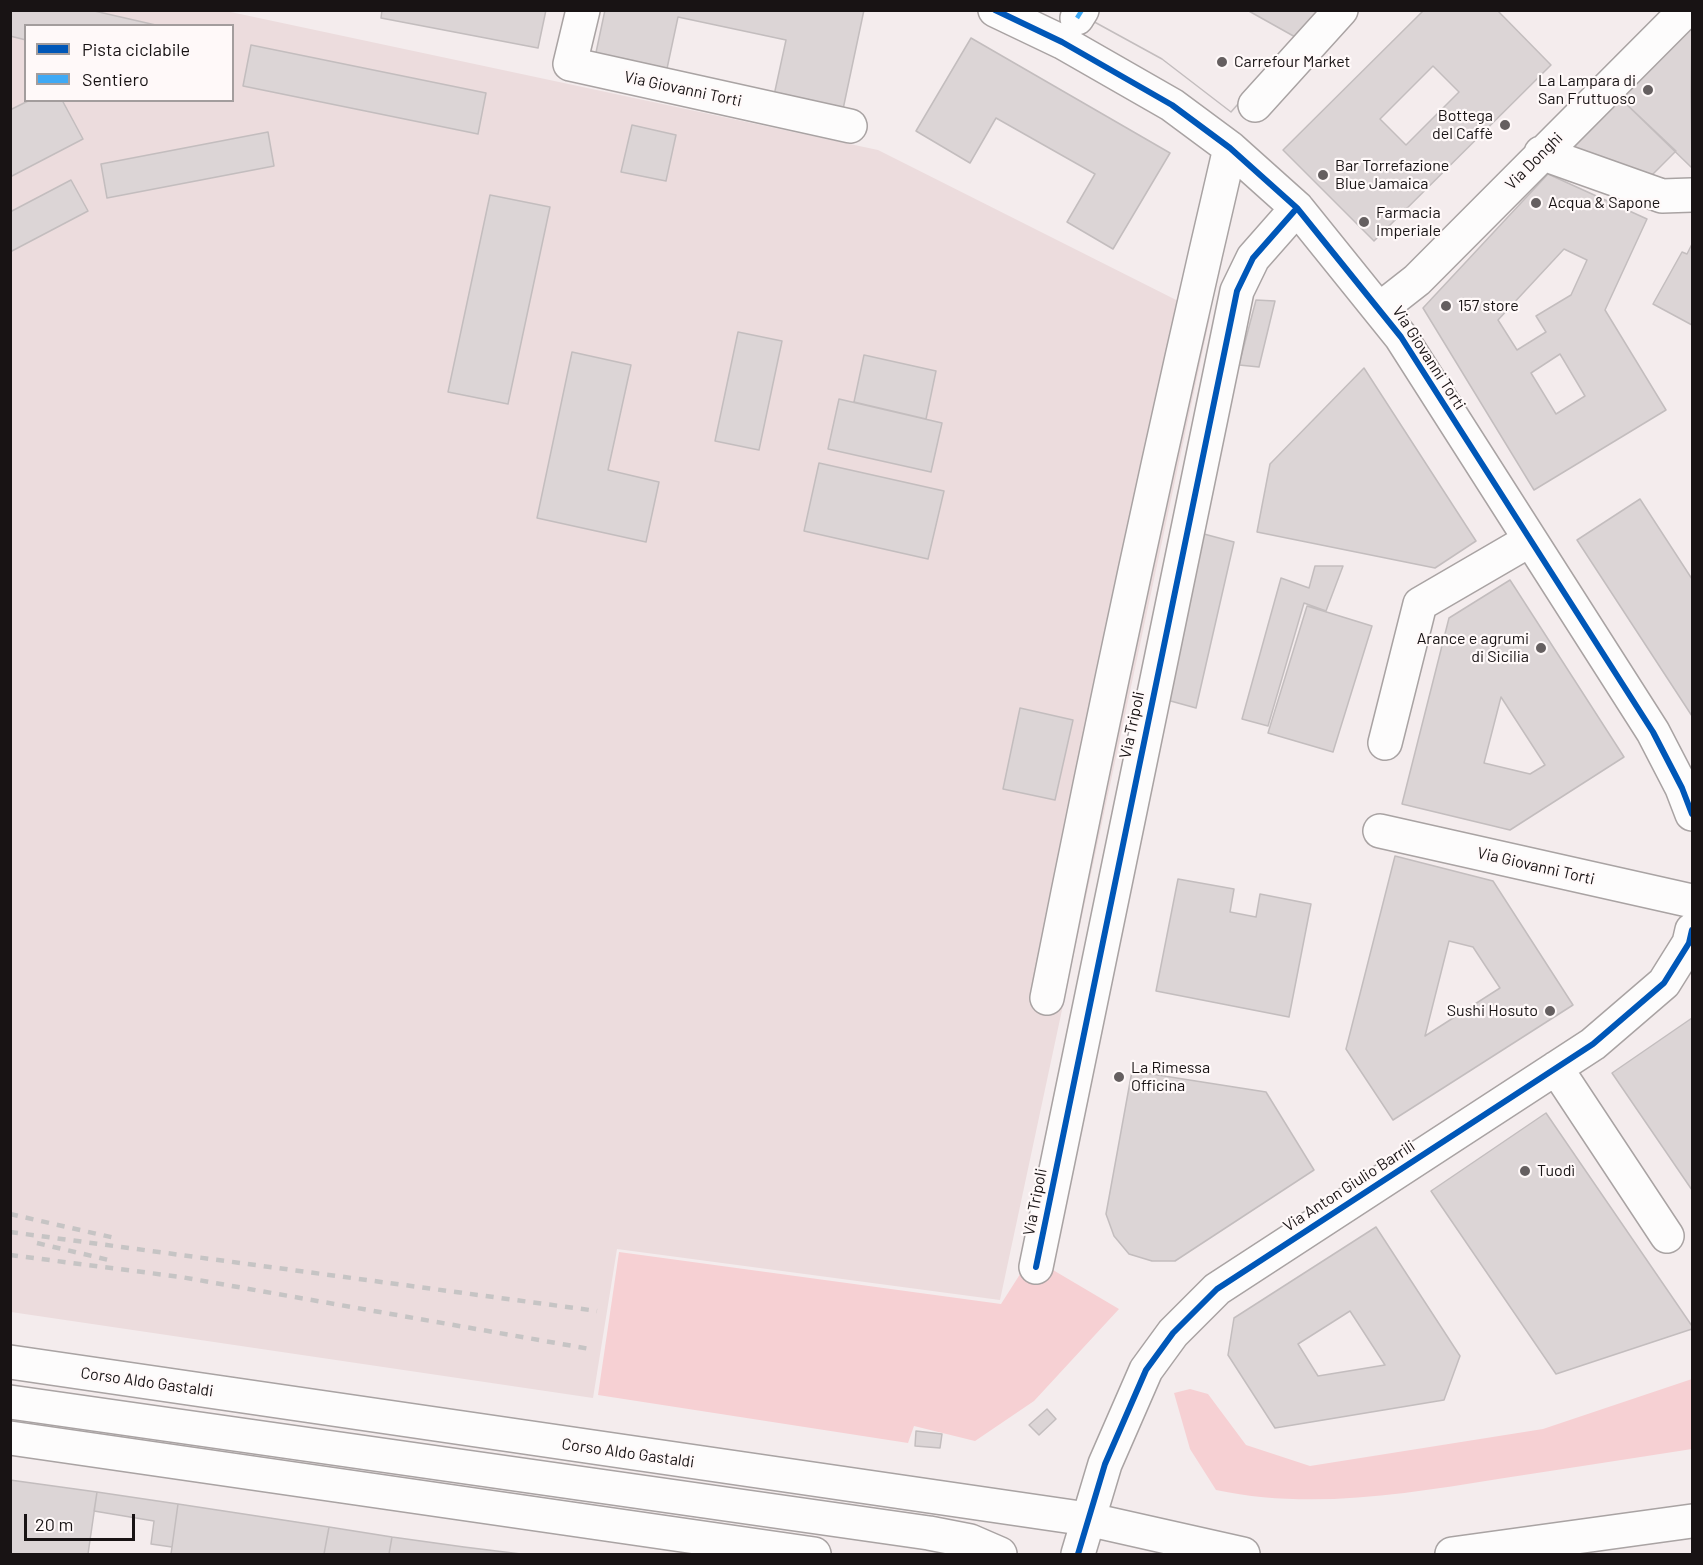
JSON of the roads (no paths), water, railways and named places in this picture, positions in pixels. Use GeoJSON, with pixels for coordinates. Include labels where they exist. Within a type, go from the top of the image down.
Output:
{"type":"FeatureCollection","features":[{"type":"Feature","properties":{"kind":"street","name":"Via Giovanni Torti"},"geometry":{"type":"LineString","coordinates":[[583,10],[570,64],[850,126]]}},
{"type":"Feature","properties":{"kind":"street","name":"Via Giovanni Torti"},"geometry":{"type":"LineString","coordinates":[[994,10],[1062,42],[1172,105],[1230,148],[1297,208],[1380,309],[1653,732],[1683,788],[1692,814]]}},
{"type":"Feature","properties":{"kind":"street"},"geometry":{"type":"LineString","coordinates":[[1256,105],[1341,10]]}},
{"type":"Feature","properties":{"kind":"street","name":"Via Donghi"},"geometry":{"type":"LineString","coordinates":[[1380,309],[1416,280],[1686,10]]}},
{"type":"Feature","properties":{"kind":"street"},"geometry":{"type":"LineString","coordinates":[[1047,998],[1094,760],[1230,148]]}},
{"type":"Feature","properties":{"kind":"street"},"geometry":{"type":"LineString","coordinates":[[1541,153],[1662,196],[1692,195]]}},
{"type":"Feature","properties":{"kind":"street","name":"Via Tripoli"},"geometry":{"type":"LineString","coordinates":[[1036,1267],[1237,291],[1253,258],[1297,208]]}},
{"type":"Feature","properties":{"kind":"street"},"geometry":{"type":"LineString","coordinates":[[1384,743],[1420,604],[1530,540]]}},
{"type":"Feature","properties":{"kind":"street","name":"Via Giovanni Torti"},"geometry":{"type":"LineString","coordinates":[[1380,831],[1692,901]]}},
{"type":"Feature","properties":{"kind":"street","name":"Via Anton Giulio Barrili"},"geometry":{"type":"LineString","coordinates":[[1078,1554],[1105,1464],[1146,1370],[1173,1333],[1217,1289],[1593,1044],[1664,983],[1689,943],[1692,930]]}},
{"type":"Feature","properties":{"kind":"street"},"geometry":{"type":"LineString","coordinates":[[1556,1068],[1666,1236]]}},
{"type":"Feature","properties":{"kind":"street","name":"Corso Aldo Gastaldi"},"geometry":{"type":"LineString","coordinates":[[10,1362],[1087,1519],[1243,1554]]}},
{"type":"Feature","properties":{"kind":"street"},"geometry":{"type":"LineString","coordinates":[[10,1402],[929,1533],[970,1541],[1000,1554]]}},
{"type":"Feature","properties":{"kind":"street"},"geometry":{"type":"LineString","coordinates":[[10,1438],[814,1554]]}},
{"type":"Feature","properties":{"kind":"street"},"geometry":{"type":"LineString","coordinates":[[1452,1554],[1692,1521]]}},
{"type":"Feature","properties":{"kind":"railway"},"geometry":{"type":"LineString","coordinates":[[10,1214],[115,1238]]}},
{"type":"Feature","properties":{"kind":"railway"},"geometry":{"type":"LineString","coordinates":[[10,1232],[597,1311]]}},
{"type":"Feature","properties":{"kind":"railway"},"geometry":{"type":"LineString","coordinates":[[37,1243],[113,1261]]}},
{"type":"Feature","properties":{"kind":"railway"},"geometry":{"type":"LineString","coordinates":[[10,1255],[181,1277],[590,1349]]}},
{"type":"Feature","properties":{"kind":"place","name":"Carrefour Market"},"geometry":{"type":"Point","coordinates":[1222,62]}},
{"type":"Feature","properties":{"kind":"place","name":"La Lampara di San Fruttuoso"},"geometry":{"type":"Point","coordinates":[1648,90]}},
{"type":"Feature","properties":{"kind":"place","name":"Bottega del Caffè"},"geometry":{"type":"Point","coordinates":[1505,125]}},
{"type":"Feature","properties":{"kind":"place","name":"Bar Torrefazione Blue Jamaica"},"geometry":{"type":"Point","coordinates":[1323,175]}},
{"type":"Feature","properties":{"kind":"place","name":"Acqua & Sapone"},"geometry":{"type":"Point","coordinates":[1536,203]}},
{"type":"Feature","properties":{"kind":"place","name":"Farmacia Imperiale"},"geometry":{"type":"Point","coordinates":[1364,222]}},
{"type":"Feature","properties":{"kind":"place","name":"157 store"},"geometry":{"type":"Point","coordinates":[1446,306]}},
{"type":"Feature","properties":{"kind":"place","name":"Arance e agrumi di Sicilia"},"geometry":{"type":"Point","coordinates":[1541,648]}},
{"type":"Feature","properties":{"kind":"place","name":"Sushi Hosuto"},"geometry":{"type":"Point","coordinates":[1550,1011]}},
{"type":"Feature","properties":{"kind":"place","name":"La Rimessa Officina"},"geometry":{"type":"Point","coordinates":[1119,1077]}},
{"type":"Feature","properties":{"kind":"place","name":"Tuodì"},"geometry":{"type":"Point","coordinates":[1525,1171]}}]}
